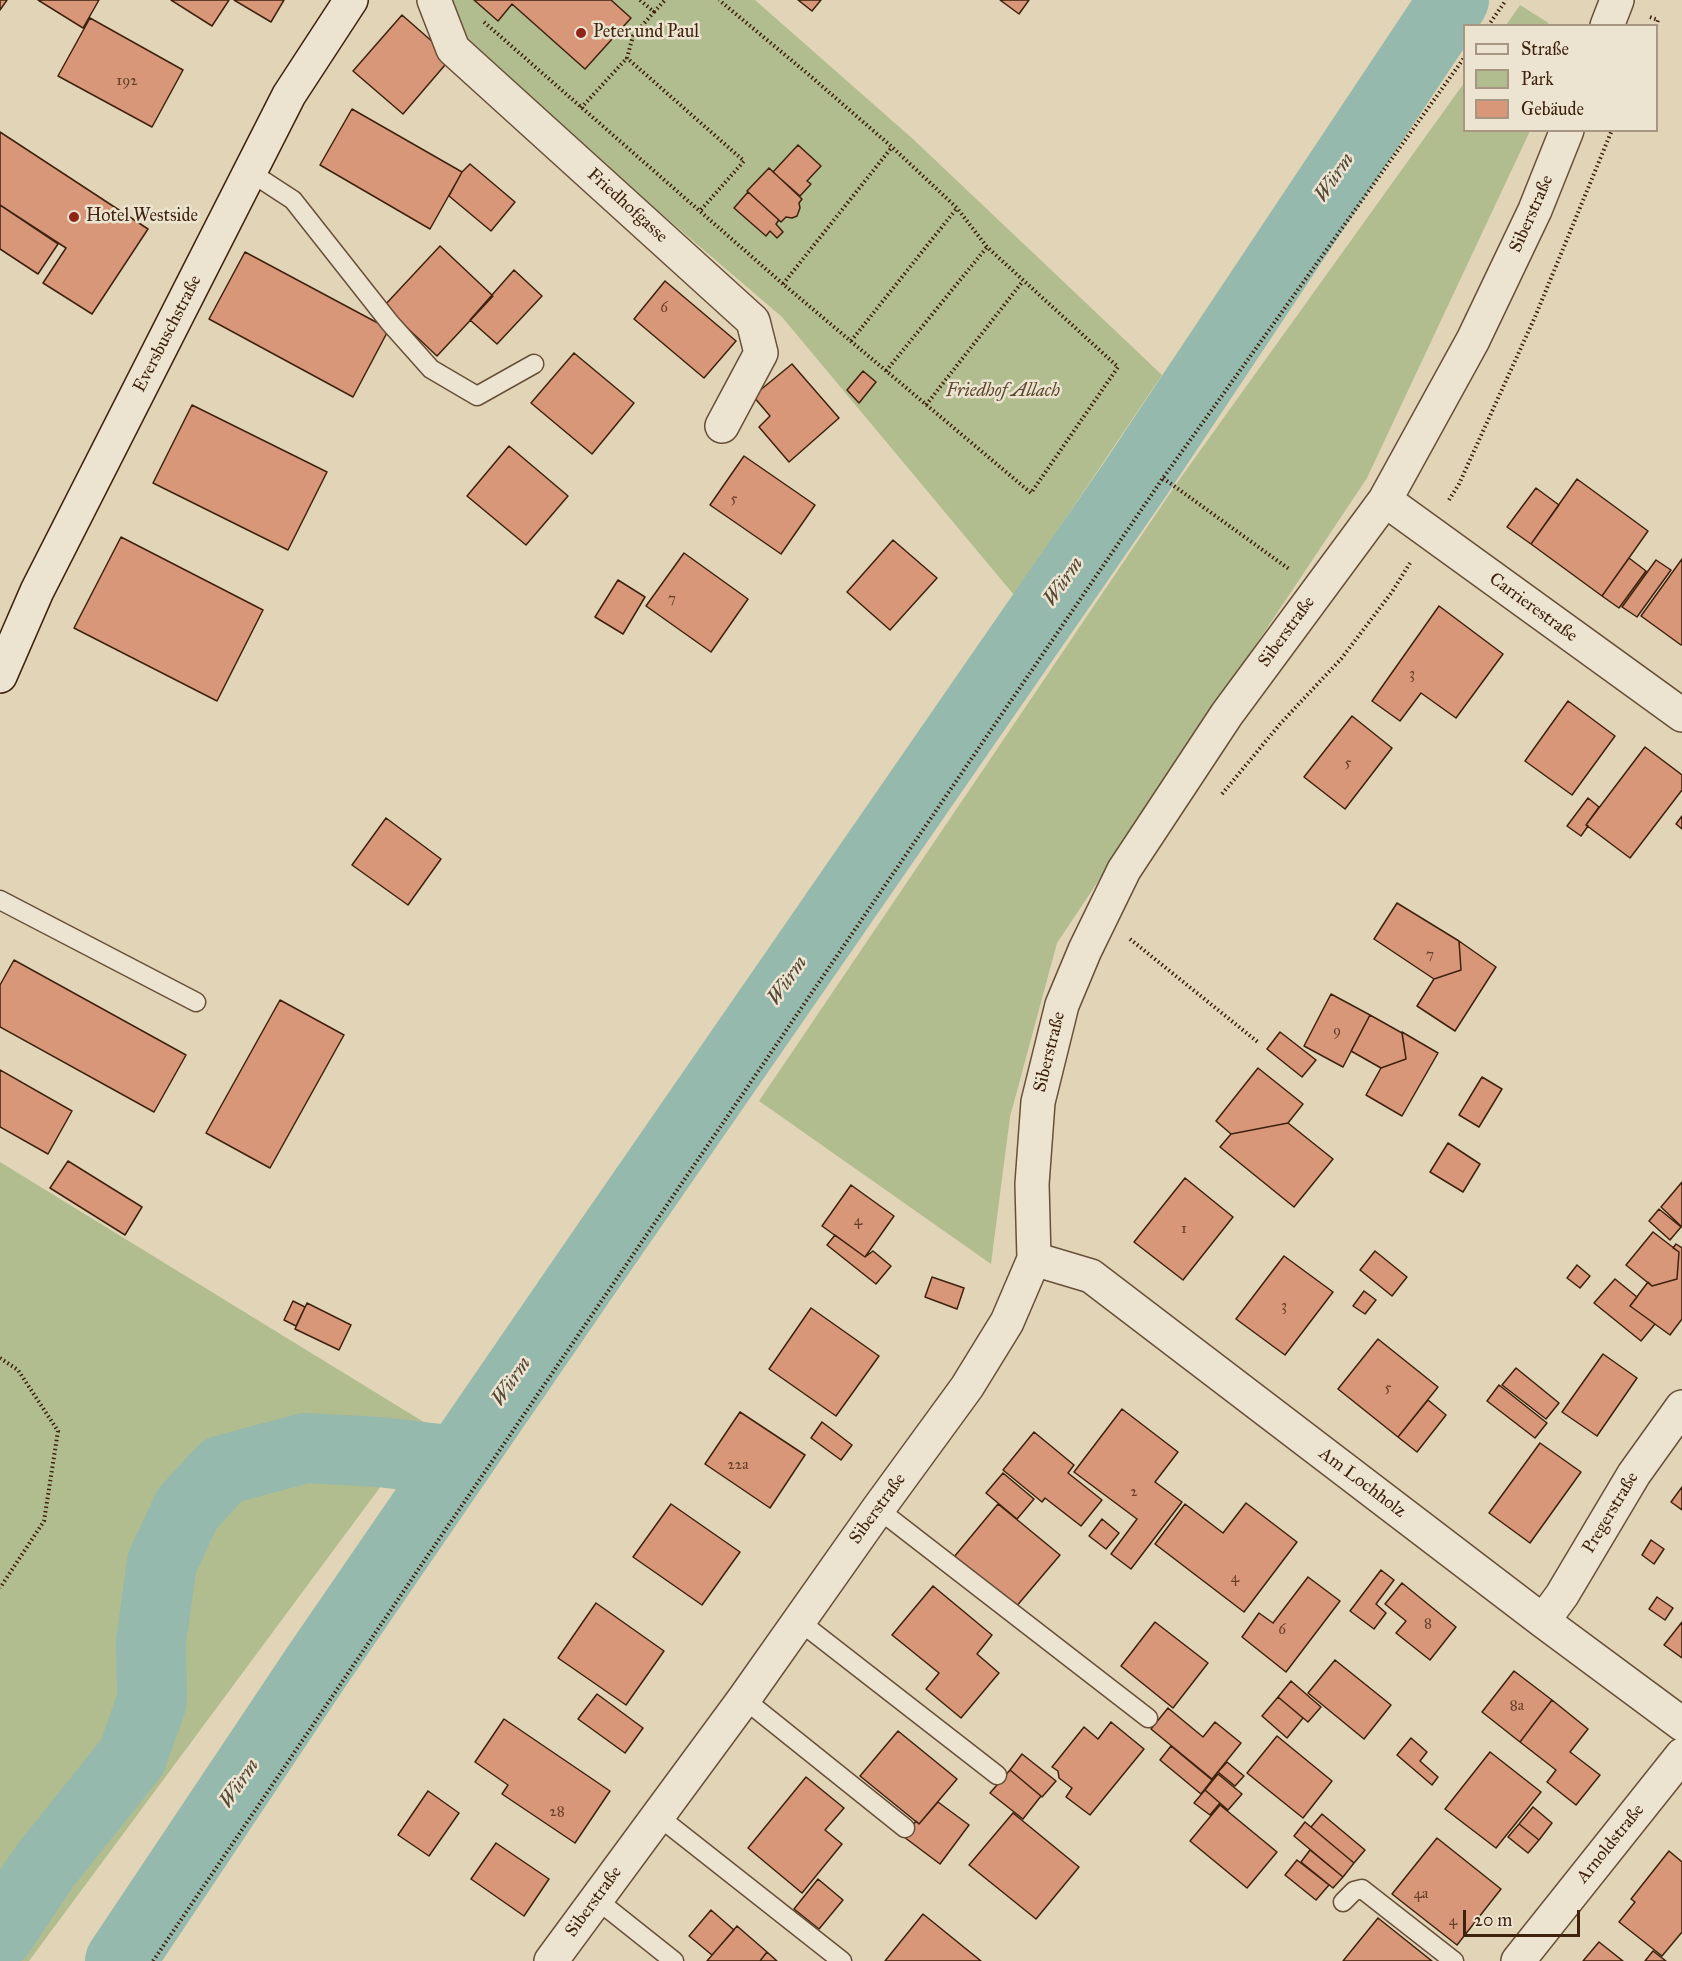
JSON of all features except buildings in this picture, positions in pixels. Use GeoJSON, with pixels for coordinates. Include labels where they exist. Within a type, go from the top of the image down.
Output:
{"type":"FeatureCollection","features":[{"type":"Feature","properties":{"kind":"street","name":"Eversbuschstraße"},"geometry":{"type":"LineString","coordinates":[[0,676],[38,591],[289,95],[351,0]]}},
{"type":"Feature","properties":{"kind":"street","name":"Friedhofgasse"},"geometry":{"type":"LineString","coordinates":[[434,0],[453,48],[753,321],[761,352],[722,426]]}},
{"type":"Feature","properties":{"kind":"street"},"geometry":{"type":"LineString","coordinates":[[1608,24],[1617,0]]}},
{"type":"Feature","properties":{"kind":"street","name":"Siberstraße"},"geometry":{"type":"LineString","coordinates":[[551,1961],[744,1698],[967,1387],[1007,1322],[1034,1259],[1032,1184],[1038,1102],[1062,1005],[1085,950],[1124,870],[1227,714],[1384,500],[1473,340],[1535,210],[1567,132]]}},
{"type":"Feature","properties":{"kind":"street","name":"Carrierestraße"},"geometry":{"type":"LineString","coordinates":[[1384,500],[1682,715]]}},
{"type":"Feature","properties":{"kind":"street","name":"Am Lochholz"},"geometry":{"type":"LineString","coordinates":[[1034,1259],[1091,1276],[1543,1621],[1682,1724]]}},
{"type":"Feature","properties":{"kind":"street","name":"Pregerstraße"},"geometry":{"type":"LineString","coordinates":[[1543,1621],[1562,1595],[1634,1474],[1682,1407]]}},
{"type":"Feature","properties":{"kind":"street","name":"Arnoldstraße"},"geometry":{"type":"LineString","coordinates":[[1518,1961],[1682,1755]]}},
{"type":"Feature","properties":{"kind":"lane"},"geometry":{"type":"LineString","coordinates":[[250,172],[293,200],[390,323],[431,369],[477,396],[534,364]]}},
{"type":"Feature","properties":{"kind":"lane"},"geometry":{"type":"LineString","coordinates":[[0,900],[196,1002]]}},
{"type":"Feature","properties":{"kind":"lane"},"geometry":{"type":"LineString","coordinates":[[878,1509],[1148,1718]]}},
{"type":"Feature","properties":{"kind":"lane"},"geometry":{"type":"LineString","coordinates":[[799,1621],[997,1775]]}},
{"type":"Feature","properties":{"kind":"lane"},"geometry":{"type":"LineString","coordinates":[[744,1698],[905,1828]]}},
{"type":"Feature","properties":{"kind":"lane"},"geometry":{"type":"LineString","coordinates":[[658,1816],[842,1961]]}},
{"type":"Feature","properties":{"kind":"lane"},"geometry":{"type":"LineString","coordinates":[[1343,1902],[1354,1890],[1362,1889],[1454,1961]]}},
{"type":"Feature","properties":{"kind":"lane"},"geometry":{"type":"LineString","coordinates":[[596,1899],[674,1961]]}},
{"type":"Feature","properties":{"kind":"path"},"geometry":{"type":"LineString","coordinates":[[640,0],[654,12]]}},
{"type":"Feature","properties":{"kind":"path"},"geometry":{"type":"LineString","coordinates":[[581,108],[627,58],[633,36],[665,0]]}},
{"type":"Feature","properties":{"kind":"path"},"geometry":{"type":"LineString","coordinates":[[480,19],[783,284],[1031,494],[1118,367],[987,247],[957,208],[892,147],[719,0]]}},
{"type":"Feature","properties":{"kind":"path"},"geometry":{"type":"LineString","coordinates":[[1489,24],[1506,0]]}},
{"type":"Feature","properties":{"kind":"path"},"geometry":{"type":"LineString","coordinates":[[627,58],[744,161],[700,211]]}},
{"type":"Feature","properties":{"kind":"path"},"geometry":{"type":"LineString","coordinates":[[153,1961],[1163,478],[1463,59]]}},
{"type":"Feature","properties":{"kind":"path"},"geometry":{"type":"LineString","coordinates":[[783,284],[892,147]]}},
{"type":"Feature","properties":{"kind":"path"},"geometry":{"type":"LineString","coordinates":[[851,341],[957,208]]}},
{"type":"Feature","properties":{"kind":"path"},"geometry":{"type":"LineString","coordinates":[[886,371],[987,247]]}},
{"type":"Feature","properties":{"kind":"path"},"geometry":{"type":"LineString","coordinates":[[926,405],[1023,281]]}},
{"type":"Feature","properties":{"kind":"path"},"geometry":{"type":"LineString","coordinates":[[1163,478],[1318,590]]}},
{"type":"Feature","properties":{"kind":"path"},"geometry":{"type":"LineString","coordinates":[[1102,915],[1258,1043]]}},
{"type":"Feature","properties":{"kind":"path"},"geometry":{"type":"LineString","coordinates":[[0,1358],[18,1370],[58,1431],[44,1521],[0,1588]]}},
{"type":"Feature","properties":{"kind":"green space","name":"Friedhof Allach"},"geometry":{"type":"Polygon","coordinates":[[[449,0],[755,0],[913,139],[1162,375],[1014,595],[782,317],[470,50],[449,0]]]}},
{"type":"Feature","properties":{"kind":"green space"},"geometry":{"type":"Polygon","coordinates":[[[1520,5],[1548,24],[1507,24],[1520,5]]]}},
{"type":"Feature","properties":{"kind":"green space"},"geometry":{"type":"Polygon","coordinates":[[[1463,84],[1463,132],[1530,132],[1367,478],[1057,943],[1010,1117],[991,1264],[759,1101],[1179,480],[1463,84]]]}},
{"type":"Feature","properties":{"kind":"green space"},"geometry":{"type":"Polygon","coordinates":[[[0,1162],[427,1424],[29,1961],[0,1961],[0,1162]]]}},
{"type":"Feature","properties":{"kind":"waterway","name":"Würm"},"geometry":{"type":"LineString","coordinates":[[120,1961],[317,1666],[1136,478],[1454,0]]}},
{"type":"Feature","properties":{"kind":"waterway"},"geometry":{"type":"LineString","coordinates":[[0,1933],[44,1867],[132,1757],[152,1701],[151,1641],[162,1563],[187,1509],[223,1470],[305,1448],[379,1452],[457,1461]]}},
{"type":"Feature","properties":{"kind":"place","name":"Peter und Paul"},"geometry":{"type":"Point","coordinates":[581,33]}},
{"type":"Feature","properties":{"kind":"place","name":"Hotel Westside"},"geometry":{"type":"Point","coordinates":[74,217]}}]}
